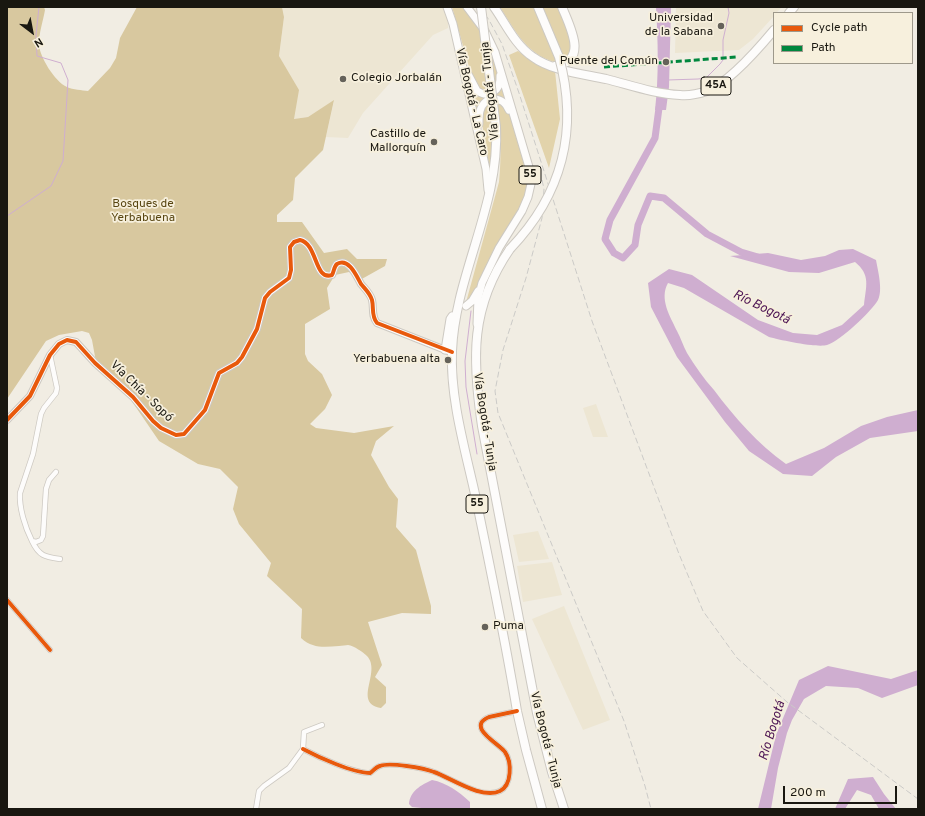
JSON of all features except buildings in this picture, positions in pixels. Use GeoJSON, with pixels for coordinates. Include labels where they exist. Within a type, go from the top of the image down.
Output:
{"type":"FeatureCollection","features":[{"type":"Feature","properties":{"kind":"highway","name":"Vía Bogotá - Tunja"},"geometry":{"type":"LineString","coordinates":[[481,7],[496,127],[497,156],[488,199],[458,305],[454,331],[448,351],[459,420],[517,711],[542,808]]}},
{"type":"Feature","properties":{"kind":"highway","name":"45A"},"geometry":{"type":"LineString","coordinates":[[494,7],[513,37],[526,52],[539,61],[673,95],[686,96],[710,90],[719,84],[754,52],[773,31]]}},
{"type":"Feature","properties":{"kind":"highway","name":"Vía Bogotá - Tunja"},"geometry":{"type":"LineString","coordinates":[[538,7],[559,58],[566,86],[568,108],[567,131],[562,160],[552,188],[538,214],[510,249],[496,270],[486,294],[479,318],[475,365],[478,397],[489,464],[537,713],[552,772],[564,809]]}},
{"type":"Feature","properties":{"kind":"highway"},"geometry":{"type":"LineString","coordinates":[[554,66],[562,65],[568,61],[574,51],[574,39],[562,7]]}},
{"type":"Feature","properties":{"kind":"main road","name":"Vía Bogotá - La Caro"},"geometry":{"type":"LineString","coordinates":[[447,7],[453,24],[480,140],[486,169],[488,199]]}},
{"type":"Feature","properties":{"kind":"main road","name":"55"},"geometry":{"type":"LineString","coordinates":[[467,7],[485,31],[498,63],[531,177],[528,197],[484,278],[478,298],[477,344]]}},
{"type":"Feature","properties":{"kind":"main road"},"geometry":{"type":"LineString","coordinates":[[463,65],[474,87],[481,93],[491,94],[498,87],[500,77],[498,63]]}},
{"type":"Feature","properties":{"kind":"main road"},"geometry":{"type":"LineString","coordinates":[[480,140],[480,111],[484,104],[488,101],[496,99],[508,106],[522,144]]}},
{"type":"Feature","properties":{"kind":"main road"},"geometry":{"type":"LineString","coordinates":[[466,306],[474,298],[484,278]]}},
{"type":"Feature","properties":{"kind":"main road"},"geometry":{"type":"LineString","coordinates":[[448,351],[450,319],[452,316]]}},
{"type":"Feature","properties":{"kind":"street","name":"Vía Chía - Sopó"},"geometry":{"type":"LineString","coordinates":[[7,420],[30,396],[50,355],[59,344],[67,340],[76,342],[95,363],[133,396],[157,425],[170,434],[178,436],[183,435],[205,410],[219,373],[237,363],[242,357],[257,329],[265,298],[270,292],[289,278],[291,270],[290,247],[294,242],[300,240],[308,244],[320,270],[324,275],[332,275],[335,267],[339,263],[344,263],[352,269],[370,295],[374,318],[377,323],[448,351]]}},
{"type":"Feature","properties":{"kind":"street"},"geometry":{"type":"LineString","coordinates":[[50,355],[57,388],[56,393],[41,414],[33,454],[20,493],[20,507],[27,531],[38,552],[43,556],[60,559]]}},
{"type":"Feature","properties":{"kind":"street"},"geometry":{"type":"LineString","coordinates":[[32,541],[36,542],[43,536],[46,489],[49,480],[56,472]]}},
{"type":"Feature","properties":{"kind":"street"},"geometry":{"type":"LineString","coordinates":[[7,600],[50,650]]}},
{"type":"Feature","properties":{"kind":"street"},"geometry":{"type":"LineString","coordinates":[[303,749],[314,755],[360,772],[370,773],[380,766],[387,765],[419,768],[434,772],[456,783],[475,790],[496,792],[506,787],[508,783],[510,775],[508,758],[506,752],[501,747],[486,736],[481,727],[482,723],[484,719],[489,717],[517,711]]}},
{"type":"Feature","properties":{"kind":"street"},"geometry":{"type":"LineString","coordinates":[[256,809],[259,791],[289,768],[303,749],[304,732],[322,725]]}},
{"type":"Feature","properties":{"kind":"shaded area","name":"Colegio Jorbalán"},"geometry":{"type":"Polygon","coordinates":[[[282,7],[444,7],[448,18],[448,28],[433,35],[363,113],[348,138],[326,137],[334,101],[308,117],[294,119],[279,56],[284,17],[282,7]]]}},
{"type":"Feature","properties":{"kind":"shaded area"},"geometry":{"type":"Polygon","coordinates":[[[452,7],[463,7],[479,25],[494,57],[498,77],[494,90],[481,91],[473,81],[452,7]]]}},
{"type":"Feature","properties":{"kind":"shaded area"},"geometry":{"type":"Polygon","coordinates":[[[500,7],[533,7],[557,63],[537,54],[530,48],[517,33],[500,7]]]}},
{"type":"Feature","properties":{"kind":"shaded area"},"geometry":{"type":"Polygon","coordinates":[[[540,7],[559,7],[564,18],[573,49],[562,62],[540,7]]]}},
{"type":"Feature","properties":{"kind":"shaded area"},"geometry":{"type":"Polygon","coordinates":[[[656,7],[671,7],[669,87],[666,110],[655,110],[658,58],[656,7]]]}},
{"type":"Feature","properties":{"kind":"shaded area","name":"Universidad de la Sabana"},"geometry":{"type":"Polygon","coordinates":[[[676,7],[782,7],[777,12],[773,12],[773,17],[753,39],[739,50],[675,53],[676,7]]]}},
{"type":"Feature","properties":{"kind":"shaded area"},"geometry":{"type":"Polygon","coordinates":[[[518,51],[530,60],[555,71],[560,119],[549,168],[509,55],[518,51]]]}},
{"type":"Feature","properties":{"kind":"shaded area"},"geometry":{"type":"Polygon","coordinates":[[[502,84],[508,102],[495,97],[477,113],[472,87],[478,95],[502,84]]]}},
{"type":"Feature","properties":{"kind":"shaded area"},"geometry":{"type":"Polygon","coordinates":[[[497,101],[506,107],[513,123],[529,180],[524,200],[472,297],[465,306],[499,182],[500,142],[497,101]]]}},
{"type":"Feature","properties":{"kind":"shaded area"},"geometry":{"type":"Polygon","coordinates":[[[490,102],[494,147],[490,171],[481,117],[482,109],[490,102]]]}},
{"type":"Feature","properties":{"kind":"shaded area"},"geometry":{"type":"Polygon","coordinates":[[[853,249],[876,260],[880,280],[878,300],[869,312],[855,326],[827,345],[807,345],[769,337],[684,288],[668,283],[666,289],[666,307],[696,368],[747,430],[786,464],[824,448],[861,426],[887,417],[918,410],[918,431],[870,438],[836,457],[812,476],[783,474],[749,451],[725,422],[677,357],[651,307],[648,283],[669,269],[692,275],[758,320],[793,333],[817,335],[842,325],[864,305],[866,286],[865,276],[855,262],[819,273],[789,272],[730,256],[768,253],[801,260],[825,256],[839,250],[853,249]]]}},
{"type":"Feature","properties":{"kind":"shaded area"},"geometry":{"type":"Polygon","coordinates":[[[596,404],[608,437],[593,437],[583,408],[596,404]]]}},
{"type":"Feature","properties":{"kind":"shaded area"},"geometry":{"type":"Polygon","coordinates":[[[538,531],[549,559],[519,562],[513,535],[538,531]]]}},
{"type":"Feature","properties":{"kind":"shaded area"},"geometry":{"type":"Polygon","coordinates":[[[552,562],[562,595],[523,602],[517,566],[552,562]]]}},
{"type":"Feature","properties":{"kind":"shaded area"},"geometry":{"type":"Polygon","coordinates":[[[564,606],[610,720],[583,730],[532,619],[564,606]]]}},
{"type":"Feature","properties":{"kind":"shaded area"},"geometry":{"type":"Polygon","coordinates":[[[828,666],[891,679],[918,670],[918,685],[882,698],[858,688],[826,686],[804,699],[792,720],[787,733],[778,768],[771,809],[758,809],[776,735],[799,680],[828,666]]]}},
{"type":"Feature","properties":{"kind":"shaded area"},"geometry":{"type":"Polygon","coordinates":[[[873,777],[896,809],[879,809],[871,795],[857,790],[845,809],[835,809],[848,779],[873,777]]]}},
{"type":"Feature","properties":{"kind":"shaded area"},"geometry":{"type":"Polygon","coordinates":[[[432,780],[447,785],[461,794],[470,802],[470,809],[431,809],[412,807],[409,804],[411,795],[420,786],[432,780]]]}},
{"type":"Feature","properties":{"kind":"green space","name":"Bosques de Yerbabuena"},"geometry":{"type":"Polygon","coordinates":[[[7,7],[44,7],[45,10],[40,31],[39,44],[48,68],[62,84],[67,87],[88,91],[110,68],[116,58],[120,38],[137,7],[282,7],[284,17],[279,56],[299,90],[294,119],[308,117],[334,100],[323,150],[295,178],[293,200],[277,215],[277,222],[302,222],[324,253],[347,249],[357,259],[387,259],[385,266],[360,280],[349,272],[335,275],[327,288],[330,309],[305,324],[305,354],[308,361],[322,374],[332,395],[325,409],[310,424],[316,428],[354,433],[394,426],[376,441],[371,455],[389,487],[398,499],[396,527],[416,550],[431,606],[431,614],[402,613],[368,622],[382,665],[375,677],[386,687],[386,703],[381,708],[373,705],[369,700],[368,694],[371,663],[365,654],[348,645],[329,647],[315,646],[301,638],[302,609],[267,576],[271,563],[239,524],[233,509],[238,487],[220,469],[198,464],[159,441],[118,381],[96,362],[92,340],[89,333],[82,331],[59,335],[46,341],[7,399],[7,7]]]}},
{"type":"Feature","properties":{"kind":"pier"},"geometry":{"type":"Polygon","coordinates":[[[672,59],[672,63],[655,66],[655,61],[672,59]]]}},
{"type":"Feature","properties":{"kind":"waterway"},"geometry":{"type":"LineString","coordinates":[[7,216],[51,186],[63,161],[68,80],[61,63],[37,56],[36,35],[39,7]]}},
{"type":"Feature","properties":{"kind":"waterway"},"geometry":{"type":"LineString","coordinates":[[668,80],[706,78],[720,64],[723,60],[723,40],[729,13],[728,7]]}},
{"type":"Feature","properties":{"kind":"waterway","name":"Río Bogotá"},"geometry":{"type":"LineString","coordinates":[[661,100],[655,138],[610,220],[605,239],[614,253],[623,258],[635,245],[638,225],[650,196],[664,198],[707,234],[741,252],[758,257]]}},
{"type":"Feature","properties":{"kind":"waterway"},"geometry":{"type":"LineString","coordinates":[[471,311],[465,361],[466,387],[477,454]]}},
{"type":"Feature","properties":{"kind":"railway"},"geometry":{"type":"LineString","coordinates":[[480,7],[502,44],[592,321],[679,554],[703,611],[737,658],[787,702],[918,799]]}},
{"type":"Feature","properties":{"kind":"railway"},"geometry":{"type":"LineString","coordinates":[[542,180],[544,189],[542,218],[526,278],[503,350],[495,391],[498,413],[624,721],[651,809]]}},
{"type":"Feature","properties":{"kind":"marked path"},"geometry":{"type":"LineString","coordinates":[[604,67],[736,57]]}},
{"type":"Feature","properties":{"kind":"cycle path"},"geometry":{"type":"LineString","coordinates":[[7,420],[30,396],[50,355],[59,344],[67,340],[76,342],[95,363],[133,397],[153,421],[161,428],[176,435],[184,434],[205,410],[219,373],[237,363],[242,357],[257,329],[265,298],[270,292],[289,278],[291,270],[290,247],[294,242],[300,240],[306,243],[310,248],[322,273],[332,275],[337,264],[345,263],[349,265],[371,298],[373,303],[373,315],[377,323],[452,352]]}},
{"type":"Feature","properties":{"kind":"cycle path"},"geometry":{"type":"LineString","coordinates":[[7,600],[50,650]]}},
{"type":"Feature","properties":{"kind":"cycle path"},"geometry":{"type":"LineString","coordinates":[[303,749],[345,768],[370,773],[377,767],[384,765],[415,767],[429,770],[476,791],[493,793],[500,791],[507,784],[510,773],[509,761],[505,752],[486,735],[481,726],[483,721],[489,717],[517,711]]}},
{"type":"Feature","properties":{"kind":"place","name":"Universidad de la Sabana"},"geometry":{"type":"Point","coordinates":[721,26]}},
{"type":"Feature","properties":{"kind":"place","name":"Puente del Común"},"geometry":{"type":"Point","coordinates":[666,62]}},
{"type":"Feature","properties":{"kind":"place","name":"Colegio Jorbalán"},"geometry":{"type":"Point","coordinates":[343,79]}},
{"type":"Feature","properties":{"kind":"place","name":"Castillo de Mallorquín"},"geometry":{"type":"Point","coordinates":[434,142]}},
{"type":"Feature","properties":{"kind":"place","name":"Yerbabuena alta"},"geometry":{"type":"Point","coordinates":[448,360]}},
{"type":"Feature","properties":{"kind":"place","name":"Puma"},"geometry":{"type":"Point","coordinates":[485,627]}}]}
